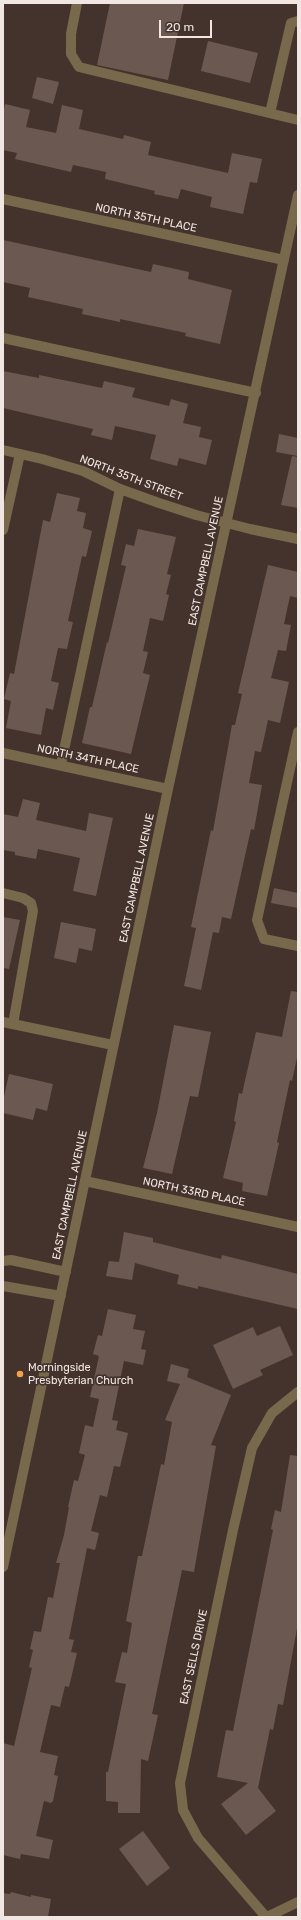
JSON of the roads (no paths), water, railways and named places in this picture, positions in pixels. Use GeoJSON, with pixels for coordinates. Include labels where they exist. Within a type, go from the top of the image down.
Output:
{"type":"FeatureCollection","features":[{"type":"Feature","properties":{"kind":"street"},"geometry":{"type":"LineString","coordinates":[[77,3],[71,34],[71,54],[79,67],[298,120]]}},
{"type":"Feature","properties":{"kind":"street"},"geometry":{"type":"LineString","coordinates":[[270,113],[291,23],[298,20]]}},
{"type":"Feature","properties":{"kind":"street","name":"EAST CAMPBELL AVENUE"},"geometry":{"type":"LineString","coordinates":[[3,1567],[7,1532],[61,1296],[168,789],[256,393],[298,195]]}},
{"type":"Feature","properties":{"kind":"street","name":"NORTH 35TH PLACE"},"geometry":{"type":"LineString","coordinates":[[3,199],[284,260]]}},
{"type":"Feature","properties":{"kind":"street"},"geometry":{"type":"LineString","coordinates":[[3,338],[256,393]]}},
{"type":"Feature","properties":{"kind":"street","name":"NORTH 35TH STREET"},"geometry":{"type":"LineString","coordinates":[[3,450],[83,471],[158,503],[226,523],[298,539]]}},
{"type":"Feature","properties":{"kind":"street"},"geometry":{"type":"LineString","coordinates":[[3,530],[20,454]]}},
{"type":"Feature","properties":{"kind":"street"},"geometry":{"type":"LineString","coordinates":[[61,764],[120,488]]}},
{"type":"Feature","properties":{"kind":"street"},"geometry":{"type":"LineString","coordinates":[[298,732],[257,920],[264,939],[298,946]]}},
{"type":"Feature","properties":{"kind":"street","name":"NORTH 34TH PLACE"},"geometry":{"type":"LineString","coordinates":[[3,753],[61,764],[168,789]]}},
{"type":"Feature","properties":{"kind":"street"},"geometry":{"type":"LineString","coordinates":[[3,893],[24,898],[31,903],[33,911],[8,1023],[113,1045]]}},
{"type":"Feature","properties":{"kind":"street","name":"NORTH 33RD PLACE"},"geometry":{"type":"LineString","coordinates":[[85,1181],[298,1226]]}},
{"type":"Feature","properties":{"kind":"street"},"geometry":{"type":"LineString","coordinates":[[3,1262],[11,1260],[66,1272]]}},
{"type":"Feature","properties":{"kind":"street"},"geometry":{"type":"LineString","coordinates":[[3,1286],[61,1296]]}},
{"type":"Feature","properties":{"kind":"street","name":"EAST SELLS DRIVE"},"geometry":{"type":"LineString","coordinates":[[267,1917],[198,1838],[183,1810],[180,1783],[232,1530],[252,1448],[272,1413],[298,1392]]}},
{"type":"Feature","properties":{"kind":"street"},"geometry":{"type":"LineString","coordinates":[[267,1917],[298,1902]]}},
{"type":"Feature","properties":{"kind":"place","name":"Morningside Presbyterian Church"},"geometry":{"type":"Point","coordinates":[20,1374]}}]}
